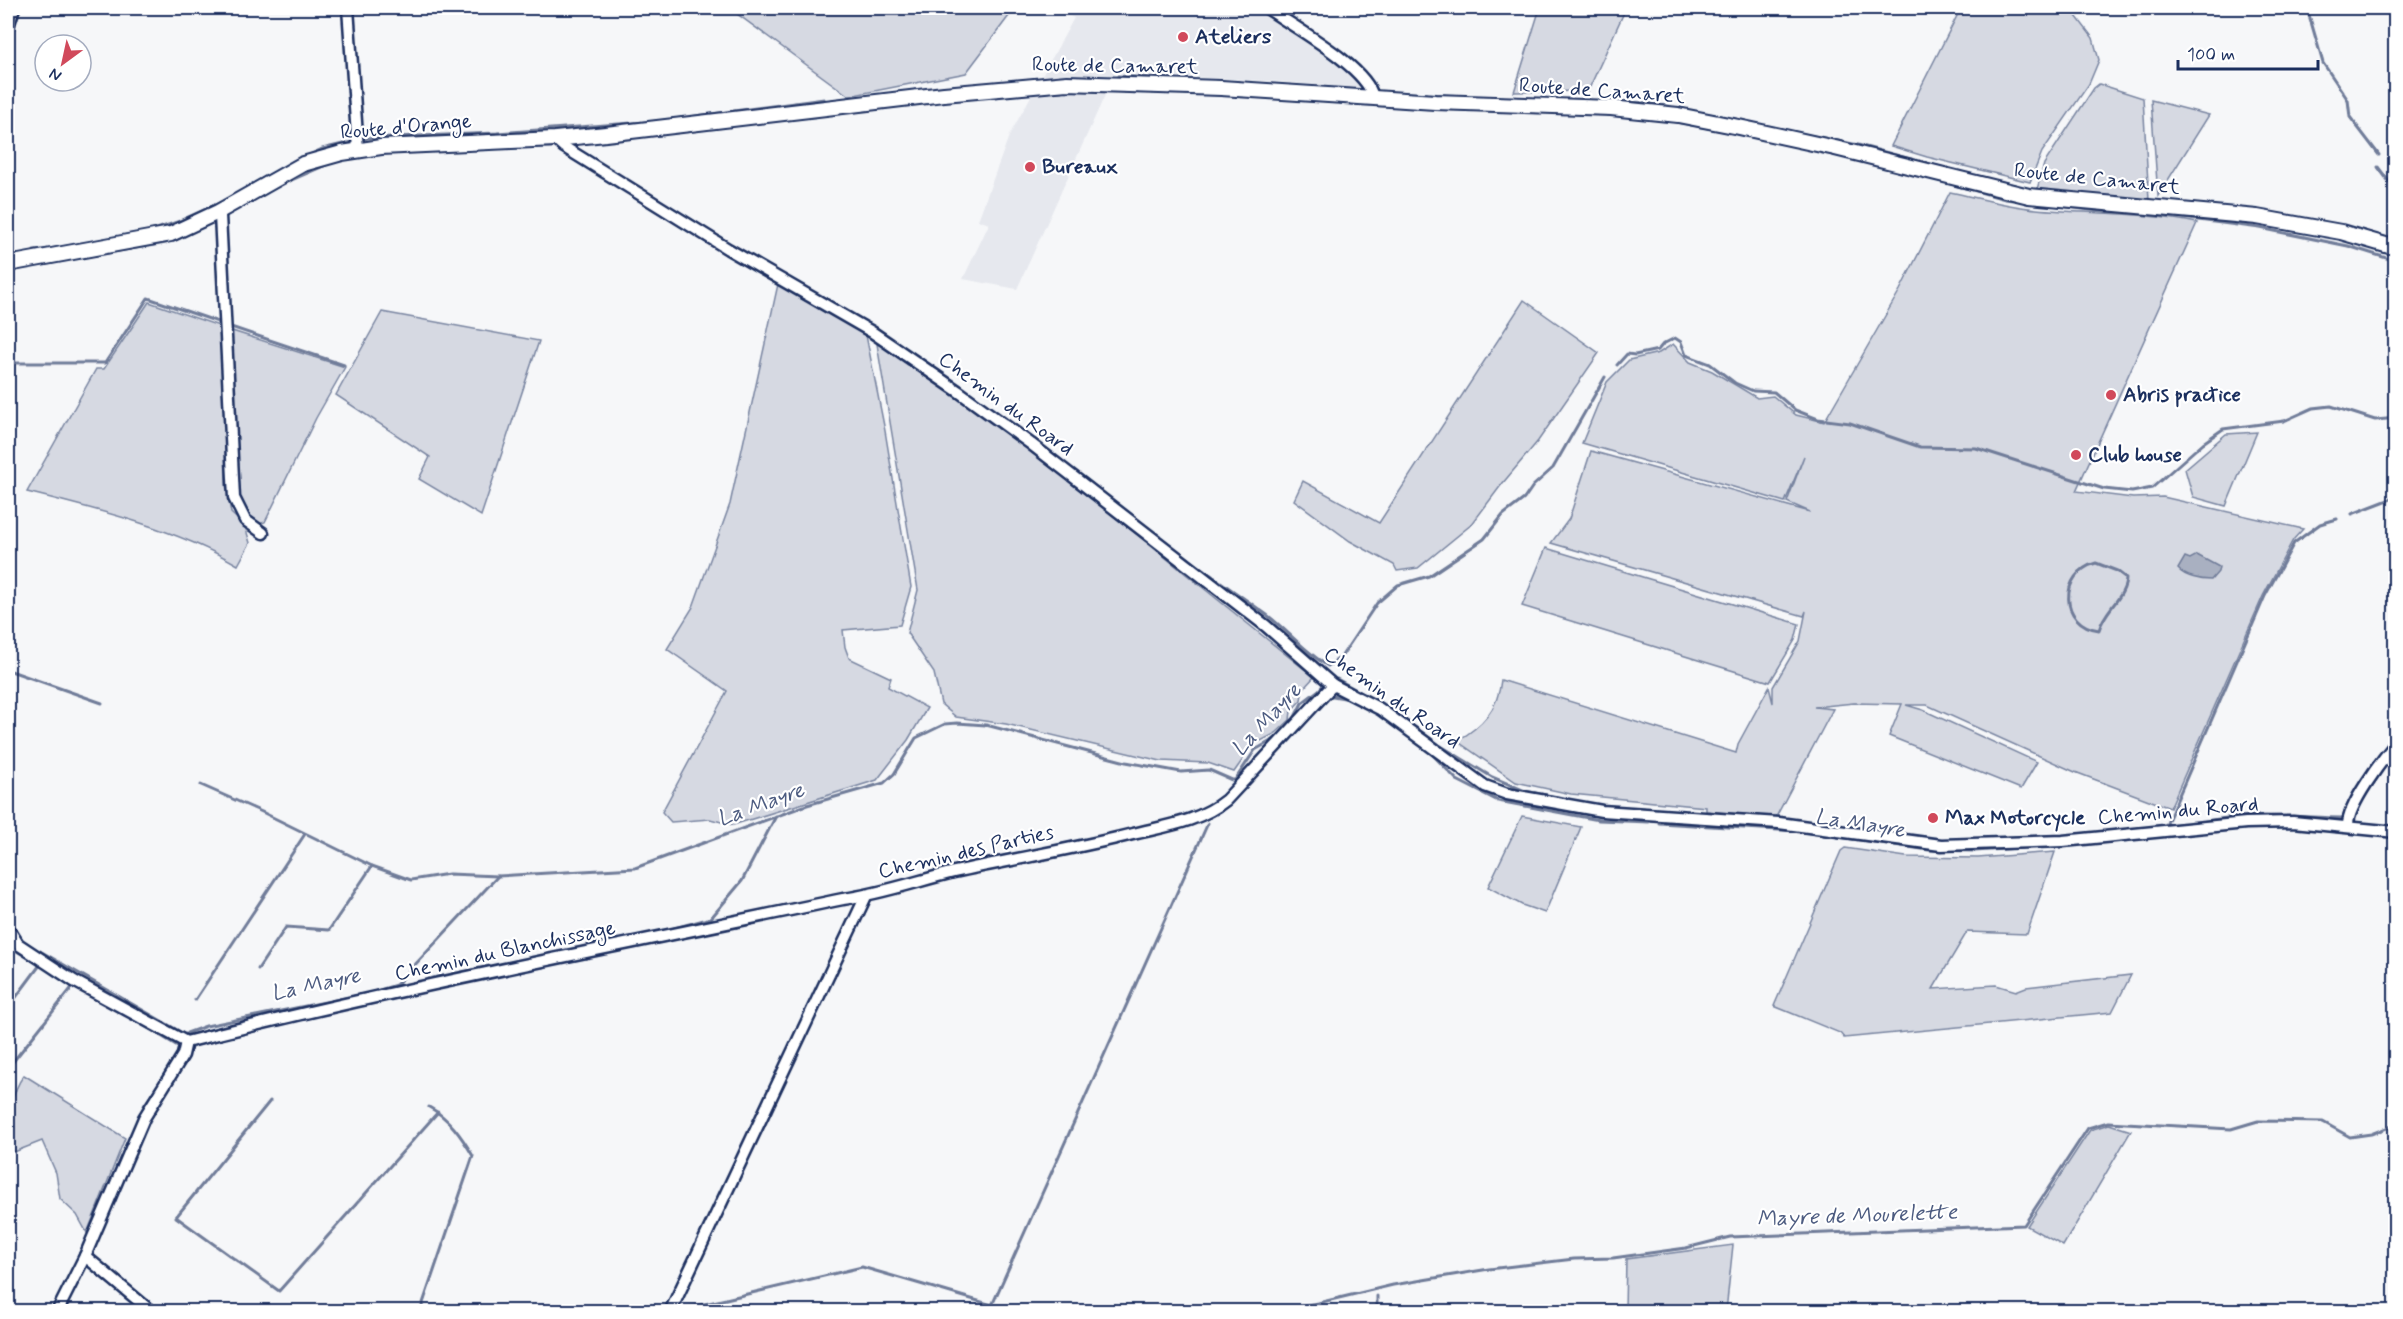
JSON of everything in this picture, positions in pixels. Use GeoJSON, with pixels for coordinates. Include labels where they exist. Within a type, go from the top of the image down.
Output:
{"type":"FeatureCollection","features":[{"type":"Feature","properties":{"kind":"main road","name":"Route de Camaret"},"geometry":{"type":"LineString","coordinates":[[829,107],[1067,83],[1209,88],[1478,104],[1611,108],[1678,115],[1834,148],[2029,196],[2183,208],[2257,217],[2341,232],[2396,248]]}},
{"type":"Feature","properties":{"kind":"main road","name":"Route d'Orange"},"geometry":{"type":"LineString","coordinates":[[8,264],[159,237],[218,212],[303,164],[323,157],[358,150],[459,142],[555,139],[829,107]]}},
{"type":"Feature","properties":{"kind":"street"},"geometry":{"type":"LineString","coordinates":[[8,27],[14,8]]}},
{"type":"Feature","properties":{"kind":"street"},"geometry":{"type":"LineString","coordinates":[[348,8],[358,150]]}},
{"type":"Feature","properties":{"kind":"street"},"geometry":{"type":"LineString","coordinates":[[1267,8],[1336,55],[1366,82],[1372,97]]}},
{"type":"Feature","properties":{"kind":"street","name":"Chemin du Roard"},"geometry":{"type":"LineString","coordinates":[[555,139],[564,147],[728,249],[872,332],[950,385],[1031,444],[1266,626],[1333,685],[1380,709],[1485,786],[1507,794],[1602,811],[1779,823],[1941,845],[2063,841],[2247,823],[2293,822],[2396,832]]}},
{"type":"Feature","properties":{"kind":"street"},"geometry":{"type":"LineString","coordinates":[[218,212],[220,215],[234,498],[245,520],[263,533]]}},
{"type":"Feature","properties":{"kind":"street","name":"Chemin des Parties"},"geometry":{"type":"LineString","coordinates":[[670,1311],[866,896],[953,873],[1189,821],[1226,800],[1333,685]]}},
{"type":"Feature","properties":{"kind":"street"},"geometry":{"type":"LineString","coordinates":[[2348,826],[2350,814],[2369,779],[2396,743]]}},
{"type":"Feature","properties":{"kind":"street","name":"Chemin du Blanchissage"},"geometry":{"type":"LineString","coordinates":[[186,1042],[302,1013],[561,956],[651,940],[843,898],[866,896]]}},
{"type":"Feature","properties":{"kind":"street"},"geometry":{"type":"LineString","coordinates":[[8,928],[18,944],[74,981],[186,1042],[183,1055],[144,1118],[85,1256],[57,1311]]}},
{"type":"Feature","properties":{"kind":"street"},"geometry":{"type":"LineString","coordinates":[[85,1256],[152,1311]]}},
{"type":"Feature","properties":{"kind":"shaded area"},"geometry":{"type":"Polygon","coordinates":[[[729,8],[1015,8],[966,73],[849,96],[729,8]]]}},
{"type":"Feature","properties":{"kind":"shaded area"},"geometry":{"type":"Polygon","coordinates":[[[1053,8],[1260,8],[1356,76],[1360,89],[1283,82],[1115,73],[1017,289],[963,279],[989,224],[978,220],[1009,136],[1074,18],[1053,8]]]}},
{"type":"Feature","properties":{"kind":"shaded area"},"geometry":{"type":"Polygon","coordinates":[[[1540,8],[1626,8],[1588,91],[1514,92],[1540,8]]]}},
{"type":"Feature","properties":{"kind":"shaded area"},"geometry":{"type":"Polygon","coordinates":[[[1961,8],[2070,8],[2093,38],[2099,60],[2089,84],[2042,152],[2030,182],[1891,146],[1961,8]]]}},
{"type":"Feature","properties":{"kind":"shaded area"},"geometry":{"type":"Polygon","coordinates":[[[2099,84],[2143,98],[2149,200],[2036,193],[2044,164],[2094,88],[2099,84]]]}},
{"type":"Feature","properties":{"kind":"shaded area"},"geometry":{"type":"Polygon","coordinates":[[[2151,100],[2209,115],[2158,196],[2151,100]]]}},
{"type":"Feature","properties":{"kind":"shaded area"},"geometry":{"type":"Polygon","coordinates":[[[1950,192],[2025,208],[2137,215],[2197,223],[2076,491],[2133,498],[2163,497],[2303,529],[2293,540],[2263,596],[2170,808],[2075,772],[1927,705],[1906,705],[1923,710],[2037,762],[2021,789],[1889,736],[1902,704],[1854,703],[1814,707],[1833,709],[1776,817],[1706,811],[1706,807],[1571,794],[1516,782],[1457,741],[1487,716],[1496,700],[1501,680],[1736,753],[1738,744],[1769,687],[1773,703],[1773,687],[1800,641],[1806,611],[1804,616],[1551,543],[1569,519],[1591,451],[1810,512],[1787,502],[1804,456],[1785,502],[1582,443],[1607,382],[1629,360],[1659,353],[1673,344],[1690,362],[1712,371],[1757,398],[1773,396],[1796,415],[1824,422],[1900,290],[1950,192]]]}},
{"type":"Feature","properties":{"kind":"shaded area"},"geometry":{"type":"Polygon","coordinates":[[[778,284],[865,330],[885,431],[911,587],[900,625],[843,630],[845,647],[849,658],[891,678],[888,687],[927,708],[908,740],[877,780],[733,825],[710,819],[671,822],[662,812],[727,691],[667,649],[693,607],[730,504],[778,284]]]}},
{"type":"Feature","properties":{"kind":"shaded area"},"geometry":{"type":"Polygon","coordinates":[[[1524,300],[1599,353],[1538,441],[1472,524],[1418,568],[1397,571],[1394,565],[1350,541],[1294,500],[1303,481],[1379,523],[1524,300]]]}},
{"type":"Feature","properties":{"kind":"shaded area"},"geometry":{"type":"Polygon","coordinates":[[[149,302],[222,327],[226,485],[231,513],[245,526],[250,543],[238,565],[214,552],[136,521],[27,492],[96,369],[104,369],[149,302]]]}},
{"type":"Feature","properties":{"kind":"shaded area"},"geometry":{"type":"Polygon","coordinates":[[[382,312],[539,341],[481,516],[419,479],[430,457],[336,395],[382,312]]]}},
{"type":"Feature","properties":{"kind":"shaded area"},"geometry":{"type":"Polygon","coordinates":[[[229,330],[345,367],[316,418],[265,522],[259,524],[251,519],[237,491],[229,330]]]}},
{"type":"Feature","properties":{"kind":"shaded area"},"geometry":{"type":"Polygon","coordinates":[[[877,344],[889,347],[1018,439],[1314,677],[1303,689],[1301,700],[1291,711],[1290,720],[1276,733],[1253,745],[1234,772],[1208,763],[1161,761],[1006,724],[956,717],[941,704],[934,673],[907,633],[918,590],[877,344]]]}},
{"type":"Feature","properties":{"kind":"shaded area"},"geometry":{"type":"Polygon","coordinates":[[[2257,432],[2226,506],[2193,497],[2185,469],[2226,434],[2257,432]]]}},
{"type":"Feature","properties":{"kind":"shaded area"},"geometry":{"type":"Polygon","coordinates":[[[1546,548],[1799,624],[1795,640],[1770,682],[1522,606],[1546,548]]]}},
{"type":"Feature","properties":{"kind":"shaded area"},"geometry":{"type":"Polygon","coordinates":[[[1522,816],[1581,827],[1545,913],[1522,905],[1488,887],[1522,816]]]}},
{"type":"Feature","properties":{"kind":"shaded area"},"geometry":{"type":"Polygon","coordinates":[[[1845,848],[1906,857],[1978,858],[2055,852],[2027,934],[1967,932],[1933,989],[1996,985],[2016,991],[2026,987],[2131,975],[2112,1012],[1844,1038],[1840,1033],[1774,1006],[1841,851],[1845,848]]]}},
{"type":"Feature","properties":{"kind":"shaded area"},"geometry":{"type":"Polygon","coordinates":[[[24,1075],[125,1138],[87,1233],[77,1215],[60,1199],[56,1173],[42,1141],[9,1154],[8,1152],[12,1102],[24,1075]]]}},
{"type":"Feature","properties":{"kind":"shaded area"},"geometry":{"type":"Polygon","coordinates":[[[2109,1124],[2131,1131],[2063,1246],[2027,1226],[2090,1130],[2109,1124]]]}},
{"type":"Feature","properties":{"kind":"shaded area"},"geometry":{"type":"Polygon","coordinates":[[[1733,1245],[1726,1311],[1625,1311],[1626,1259],[1733,1245]]]}},
{"type":"Feature","properties":{"kind":"water"},"geometry":{"type":"Polygon","coordinates":[[[2197,555],[2219,567],[2211,580],[2193,578],[2178,569],[2185,557],[2190,559],[2197,555]]]}},
{"type":"Feature","properties":{"kind":"waterway"},"geometry":{"type":"LineString","coordinates":[[2307,8],[2323,63],[2348,100],[2350,117],[2379,155]]}},
{"type":"Feature","properties":{"kind":"waterway"},"geometry":{"type":"LineString","coordinates":[[1118,76],[1362,90]]}},
{"type":"Feature","properties":{"kind":"waterway"},"geometry":{"type":"LineString","coordinates":[[1057,91],[1071,90]]}},
{"type":"Feature","properties":{"kind":"waterway"},"geometry":{"type":"LineString","coordinates":[[1410,93],[1457,96]]}},
{"type":"Feature","properties":{"kind":"waterway"},"geometry":{"type":"LineString","coordinates":[[307,156],[322,149],[368,138],[497,133],[659,121],[824,99]]}},
{"type":"Feature","properties":{"kind":"waterway"},"geometry":{"type":"LineString","coordinates":[[934,102],[955,100]]}},
{"type":"Feature","properties":{"kind":"waterway"},"geometry":{"type":"LineString","coordinates":[[1604,101],[1647,103],[1675,108]]}},
{"type":"Feature","properties":{"kind":"waterway"},"geometry":{"type":"LineString","coordinates":[[1480,110],[1590,114]]}},
{"type":"Feature","properties":{"kind":"waterway"},"geometry":{"type":"LineString","coordinates":[[1597,114],[1617,115]]}},
{"type":"Feature","properties":{"kind":"waterway"},"geometry":{"type":"LineString","coordinates":[[1666,120],[1745,135]]}},
{"type":"Feature","properties":{"kind":"waterway"},"geometry":{"type":"LineString","coordinates":[[1773,128],[1858,145],[1956,171]]}},
{"type":"Feature","properties":{"kind":"waterway"},"geometry":{"type":"LineString","coordinates":[[523,147],[551,147]]}},
{"type":"Feature","properties":{"kind":"waterway"},"geometry":{"type":"LineString","coordinates":[[278,186],[333,162]]}},
{"type":"Feature","properties":{"kind":"waterway"},"geometry":{"type":"LineString","coordinates":[[2378,167],[2396,191]]}},
{"type":"Feature","properties":{"kind":"waterway"},"geometry":{"type":"LineString","coordinates":[[233,196],[269,175]]}},
{"type":"Feature","properties":{"kind":"waterway"},"geometry":{"type":"LineString","coordinates":[[1926,177],[2005,199],[2022,201]]}},
{"type":"Feature","properties":{"kind":"waterway"},"geometry":{"type":"LineString","coordinates":[[1998,181],[2025,188]]}},
{"type":"Feature","properties":{"kind":"waterway"},"geometry":{"type":"LineString","coordinates":[[151,231],[228,199]]}},
{"type":"Feature","properties":{"kind":"waterway"},"geometry":{"type":"LineString","coordinates":[[2052,205],[2147,214]]}},
{"type":"Feature","properties":{"kind":"waterway"},"geometry":{"type":"LineString","coordinates":[[2160,215],[2260,228],[2348,246],[2396,261]]}},
{"type":"Feature","properties":{"kind":"waterway"},"geometry":{"type":"LineString","coordinates":[[89,256],[166,243],[206,225]]}},
{"type":"Feature","properties":{"kind":"waterway"},"geometry":{"type":"LineString","coordinates":[[34,251],[71,246]]}},
{"type":"Feature","properties":{"kind":"waterway"},"geometry":{"type":"LineString","coordinates":[[48,263],[71,259]]}},
{"type":"Feature","properties":{"kind":"waterway"},"geometry":{"type":"LineString","coordinates":[[8,363],[105,363],[148,298],[221,323]]}},
{"type":"Feature","properties":{"kind":"waterway"},"geometry":{"type":"LineString","coordinates":[[228,326],[344,365]]}},
{"type":"Feature","properties":{"kind":"waterway"},"geometry":{"type":"LineString","coordinates":[[1617,365],[1627,354],[1635,355],[1658,350],[1663,344],[1675,338],[1681,342],[1686,355],[1710,364],[1735,383],[1753,391],[1774,392],[1795,410],[1818,419],[1850,423],[1920,447],[1976,448],[2104,489],[2132,492],[2152,488],[2203,443],[2223,429],[2284,421],[2313,408],[2331,406],[2375,420],[2387,419],[2396,415]]}},
{"type":"Feature","properties":{"kind":"waterway"},"geometry":{"type":"LineString","coordinates":[[1183,554],[1267,615],[1328,666],[1341,657],[1377,603],[1398,585],[1429,576],[1484,539],[1503,515],[1524,499],[1533,486],[1553,468],[1605,377]]}},
{"type":"Feature","properties":{"kind":"waterway"},"geometry":{"type":"LineString","coordinates":[[2352,514],[2396,497]]}},
{"type":"Feature","properties":{"kind":"waterway"},"geometry":{"type":"LineString","coordinates":[[2167,823],[2265,596],[2294,543],[2320,524],[2337,519]]}},
{"type":"Feature","properties":{"kind":"waterway"},"geometry":{"type":"LineString","coordinates":[[2096,563],[2117,571],[2126,578],[2119,598],[2105,616],[2099,630],[2086,626],[2076,619],[2069,598],[2070,587],[2075,577],[2096,563]]}},
{"type":"Feature","properties":{"kind":"waterway"},"geometry":{"type":"LineString","coordinates":[[8,670],[102,703]]}},
{"type":"Feature","properties":{"kind":"waterway","name":"La Mayre"},"geometry":{"type":"LineString","coordinates":[[1337,679],[1390,709],[1438,744]]}},
{"type":"Feature","properties":{"kind":"waterway","name":"La Mayre"},"geometry":{"type":"LineString","coordinates":[[1293,721],[1302,703],[1326,682]]}},
{"type":"Feature","properties":{"kind":"waterway"},"geometry":{"type":"LineString","coordinates":[[1327,695],[1350,699]]}},
{"type":"Feature","properties":{"kind":"waterway","name":"La Mayre"},"geometry":{"type":"LineString","coordinates":[[185,1037],[187,1033],[206,1026],[370,993],[396,985],[498,876],[635,868],[807,805],[884,783],[894,774],[916,738],[945,724],[986,725],[1126,762],[1181,772],[1209,770],[1232,780],[1235,780],[1255,750],[1278,737]]}},
{"type":"Feature","properties":{"kind":"waterway","name":"La Mayre"},"geometry":{"type":"LineString","coordinates":[[1441,746],[1492,777],[1525,791],[1571,800]]}},
{"type":"Feature","properties":{"kind":"waterway"},"geometry":{"type":"LineString","coordinates":[[1430,752],[1457,780],[1498,801],[1599,820],[1649,822]]}},
{"type":"Feature","properties":{"kind":"waterway"},"geometry":{"type":"LineString","coordinates":[[201,785],[372,866],[411,880],[449,874],[498,876]]}},
{"type":"Feature","properties":{"kind":"waterway","name":"La Mayre"},"geometry":{"type":"LineString","coordinates":[[2201,822],[2254,816],[2342,818],[2347,812]]}},
{"type":"Feature","properties":{"kind":"waterway"},"geometry":{"type":"LineString","coordinates":[[660,932],[711,918],[742,881],[776,816]]}},
{"type":"Feature","properties":{"kind":"waterway"},"geometry":{"type":"LineString","coordinates":[[989,1312],[1208,823]]}},
{"type":"Feature","properties":{"kind":"waterway","name":"La Mayre"},"geometry":{"type":"LineString","coordinates":[[1659,823],[1797,831],[1929,850],[1975,851],[2034,847]]}},
{"type":"Feature","properties":{"kind":"waterway"},"geometry":{"type":"LineString","coordinates":[[195,1000],[305,834]]}},
{"type":"Feature","properties":{"kind":"waterway","name":"La Mayre"},"geometry":{"type":"LineString","coordinates":[[2049,847],[2087,844]]}},
{"type":"Feature","properties":{"kind":"waterway"},"geometry":{"type":"LineString","coordinates":[[258,969],[286,927],[329,930],[372,866]]}},
{"type":"Feature","properties":{"kind":"waterway"},"geometry":{"type":"LineString","coordinates":[[8,938],[15,950],[52,972]]}},
{"type":"Feature","properties":{"kind":"waterway"},"geometry":{"type":"LineString","coordinates":[[563,952],[597,944]]}},
{"type":"Feature","properties":{"kind":"waterway"},"geometry":{"type":"LineString","coordinates":[[40,951],[186,1035]]}},
{"type":"Feature","properties":{"kind":"waterway"},"geometry":{"type":"LineString","coordinates":[[8,1008],[40,965]]}},
{"type":"Feature","properties":{"kind":"waterway"},"geometry":{"type":"LineString","coordinates":[[8,1068],[74,985]]}},
{"type":"Feature","properties":{"kind":"waterway"},"geometry":{"type":"LineString","coordinates":[[396,985],[410,985]]}},
{"type":"Feature","properties":{"kind":"waterway"},"geometry":{"type":"LineString","coordinates":[[128,1016],[181,1048]]}},
{"type":"Feature","properties":{"kind":"waterway","name":"La Mayre"},"geometry":{"type":"LineString","coordinates":[[103,1200],[145,1104],[167,1072]]}},
{"type":"Feature","properties":{"kind":"waterway"},"geometry":{"type":"LineString","coordinates":[[270,1101],[176,1217],[279,1291],[438,1112]]}},
{"type":"Feature","properties":{"kind":"waterway"},"geometry":{"type":"LineString","coordinates":[[420,1312],[473,1156],[454,1128],[429,1107]]}},
{"type":"Feature","properties":{"kind":"waterway","name":"Mayre de Mourelette"},"geometry":{"type":"LineString","coordinates":[[1268,1312],[1393,1285],[1489,1269],[1574,1259],[1613,1258],[1686,1248],[1730,1237],[2024,1225],[2088,1128],[2108,1122],[2231,1129],[2258,1121],[2323,1122],[2350,1137],[2371,1134],[2392,1126],[2396,1127]]}},
{"type":"Feature","properties":{"kind":"waterway"},"geometry":{"type":"LineString","coordinates":[[675,1311],[862,1267],[992,1305]]}},
{"type":"Feature","properties":{"kind":"waterway"},"geometry":{"type":"LineString","coordinates":[[1377,1296],[1377,1312]]}},
{"type":"Feature","properties":{"kind":"place","name":"Ateliers"},"geometry":{"type":"Point","coordinates":[1183,37]}},
{"type":"Feature","properties":{"kind":"place","name":"Bureaux"},"geometry":{"type":"Point","coordinates":[1030,167]}},
{"type":"Feature","properties":{"kind":"place","name":"Abris practice"},"geometry":{"type":"Point","coordinates":[2111,395]}},
{"type":"Feature","properties":{"kind":"place","name":"Club house"},"geometry":{"type":"Point","coordinates":[2076,455]}},
{"type":"Feature","properties":{"kind":"place","name":"Max Motorcycle"},"geometry":{"type":"Point","coordinates":[1933,818]}}]}
